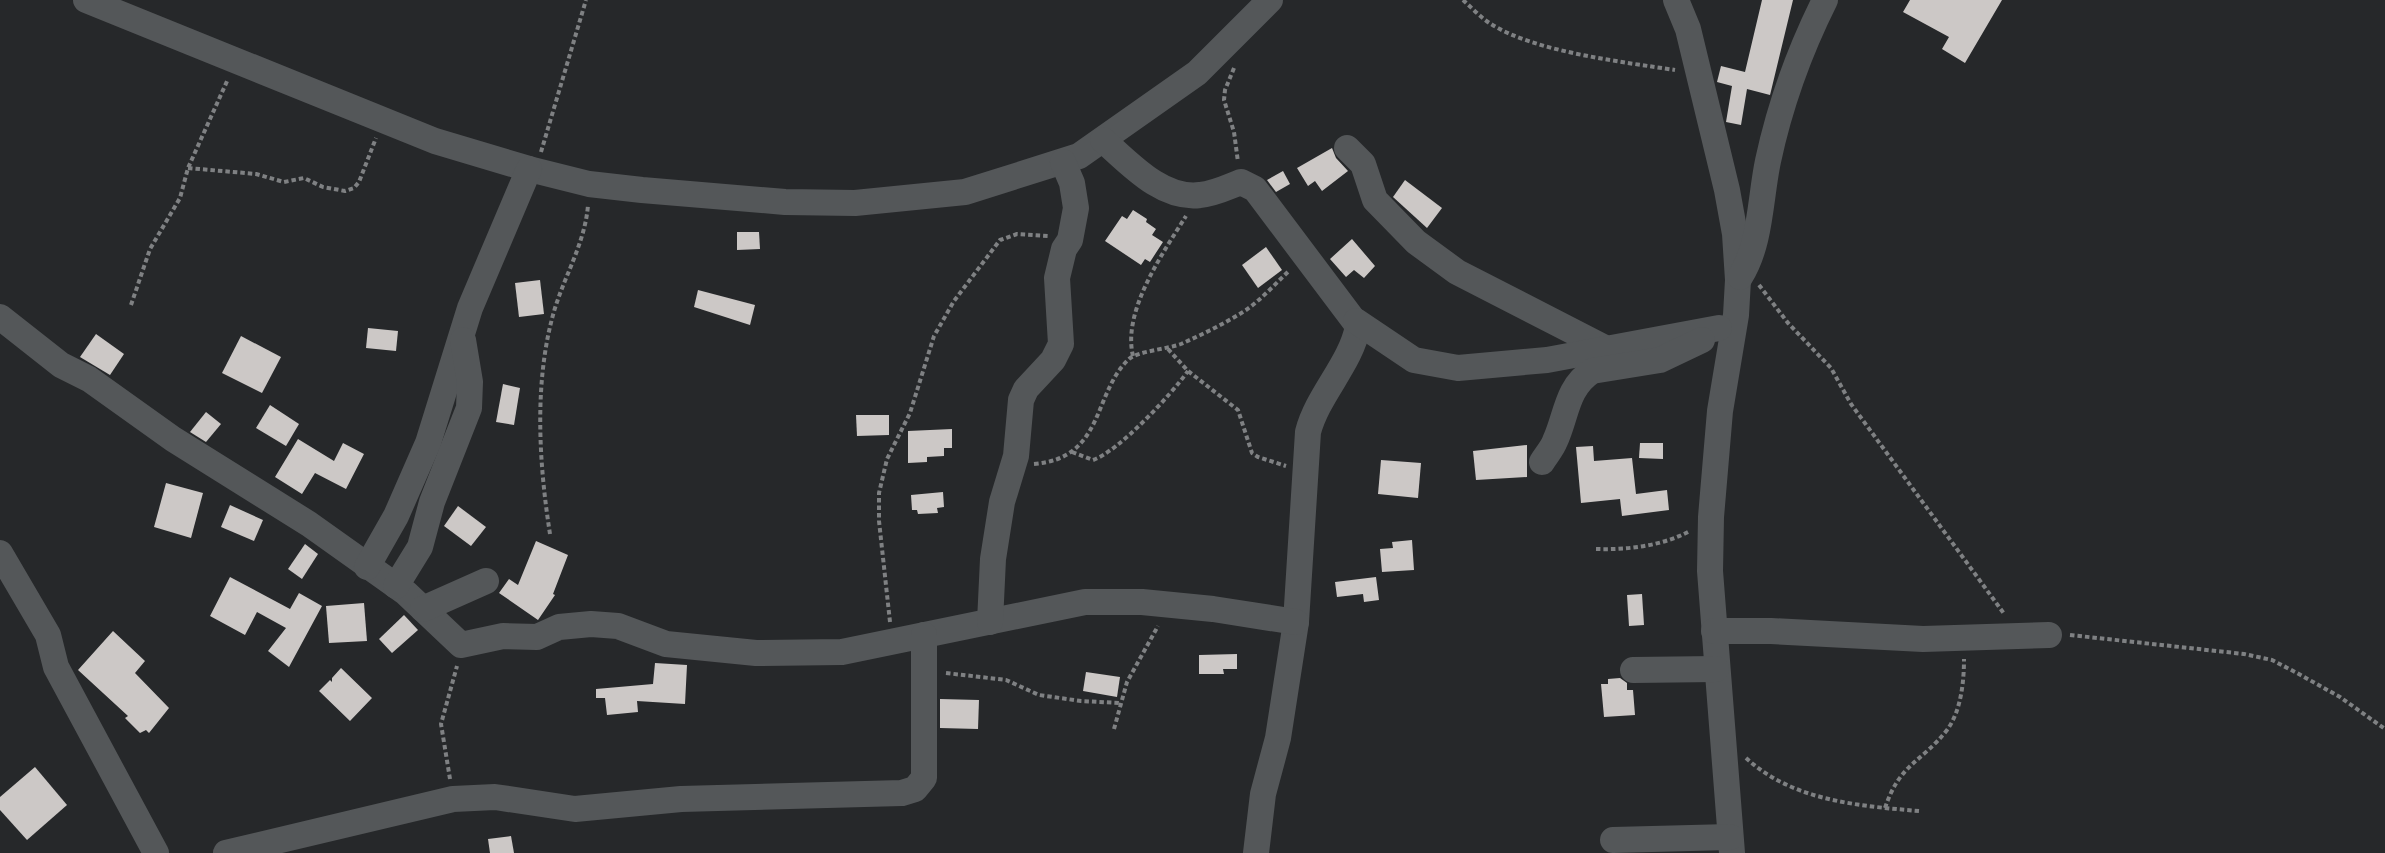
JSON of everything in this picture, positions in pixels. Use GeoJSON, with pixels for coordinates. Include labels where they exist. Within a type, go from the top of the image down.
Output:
{"type":"FeatureCollection","features":[{"type":"Feature","properties":{"kind":"street"},"geometry":{"type":"LineString","coordinates":[[86,0],[237,59],[435,141],[532,170],[589,184],[785,202],[855,203],[965,192],[1063,162],[1103,140],[1197,73],[1270,0]]}},
{"type":"Feature","properties":{"kind":"street"},"geometry":{"type":"LineString","coordinates":[[1676,0],[1688,29],[1727,190],[1738,280]]}},
{"type":"Feature","properties":{"kind":"street"},"geometry":{"type":"LineString","coordinates":[[1613,840],[1731,845],[1710,571],[1711,518],[1727,322],[1738,280],[1750,262],[1768,161],[1783,105],[1797,60],[1825,0]]}},
{"type":"Feature","properties":{"kind":"street"},"geometry":{"type":"LineString","coordinates":[[1103,140],[1142,174],[1171,191],[1200,195],[1241,182],[1255,189],[1356,321],[1406,356],[1432,366],[1488,366],[1607,349],[1727,322]]}},
{"type":"Feature","properties":{"kind":"street"},"geometry":{"type":"LineString","coordinates":[[1347,148],[1363,164],[1375,200],[1416,242],[1457,272],[1607,349]]}},
{"type":"Feature","properties":{"kind":"street"},"geometry":{"type":"LineString","coordinates":[[990,622],[993,559],[1002,502],[1016,456],[1021,400],[1026,389],[1053,360],[1060,344],[1058,278],[1062,255],[1070,240],[1076,208],[1072,183],[1063,162]]}},
{"type":"Feature","properties":{"kind":"street"},"geometry":{"type":"LineString","coordinates":[[368,567],[416,472],[470,308],[532,170]]}},
{"type":"Feature","properties":{"kind":"street"},"geometry":{"type":"LineString","coordinates":[[0,317],[61,365],[88,379],[173,439],[309,524],[396,586],[461,645],[513,635],[537,637],[569,624],[618,626],[666,644],[756,653],[842,652],[1085,602],[1122,601],[1172,605],[1296,622]]}},
{"type":"Feature","properties":{"kind":"street"},"geometry":{"type":"LineString","coordinates":[[1256,853],[1263,794],[1278,738],[1296,622],[1311,421],[1357,330],[1356,321]]}},
{"type":"Feature","properties":{"kind":"street"},"geometry":{"type":"LineString","coordinates":[[1542,462],[1554,443],[1573,390],[1583,377],[1592,371],[1660,360],[1689,348],[1727,322]]}},
{"type":"Feature","properties":{"kind":"street"},"geometry":{"type":"LineString","coordinates":[[396,586],[420,547],[432,502],[469,408],[470,382],[462,337]]}},
{"type":"Feature","properties":{"kind":"street"},"geometry":{"type":"LineString","coordinates":[[0,553],[48,635],[56,666],[156,853]]}},
{"type":"Feature","properties":{"kind":"street"},"geometry":{"type":"LineString","coordinates":[[423,609],[486,581]]}},
{"type":"Feature","properties":{"kind":"street"},"geometry":{"type":"LineString","coordinates":[[1714,631],[1771,631],[1923,639],[2020,634],[2049,635]]}},
{"type":"Feature","properties":{"kind":"street"},"geometry":{"type":"LineString","coordinates":[[226,853],[453,799],[495,797],[575,809],[693,799],[902,793],[915,789],[924,777],[924,635]]}},
{"type":"Feature","properties":{"kind":"street"},"geometry":{"type":"LineString","coordinates":[[1633,670],[1716,669]]}},
{"type":"Feature","properties":{"kind":"path"},"geometry":{"type":"LineString","coordinates":[[532,170],[586,0]]}},
{"type":"Feature","properties":{"kind":"path"},"geometry":{"type":"LineString","coordinates":[[1463,0],[1491,24],[1518,36],[1589,56],[1699,74]]}},
{"type":"Feature","properties":{"kind":"path"},"geometry":{"type":"LineString","coordinates":[[131,305],[155,239],[180,198],[188,168],[237,59]]}},
{"type":"Feature","properties":{"kind":"path"},"geometry":{"type":"LineString","coordinates":[[1235,64],[1225,90],[1224,100],[1234,132],[1241,182]]}},
{"type":"Feature","properties":{"kind":"path"},"geometry":{"type":"LineString","coordinates":[[188,168],[256,174],[284,182],[304,178],[323,187],[345,191],[354,188],[359,182],[383,119]]}},
{"type":"Feature","properties":{"kind":"path"},"geometry":{"type":"LineString","coordinates":[[550,534],[541,435],[544,372],[554,313],[575,259],[587,212],[589,184]]}},
{"type":"Feature","properties":{"kind":"path"},"geometry":{"type":"LineString","coordinates":[[1133,356],[1129,341],[1131,324],[1141,299],[1169,243],[1200,195]]}},
{"type":"Feature","properties":{"kind":"path"},"geometry":{"type":"LineString","coordinates":[[893,643],[879,520],[879,493],[887,459],[910,413],[934,336],[954,301],[1000,240],[1008,236],[1028,234],[1070,240]]}},
{"type":"Feature","properties":{"kind":"path"},"geometry":{"type":"LineString","coordinates":[[1013,466],[1044,464],[1072,452],[1087,436],[1123,366],[1133,356],[1168,349],[1200,335],[1247,309],[1306,256]]}},
{"type":"Feature","properties":{"kind":"path"},"geometry":{"type":"LineString","coordinates":[[1738,280],[1761,286],[1788,323],[1831,368],[1851,404],[2020,634]]}},
{"type":"Feature","properties":{"kind":"path"},"geometry":{"type":"LineString","coordinates":[[1168,349],[1188,371],[1238,410],[1243,417],[1252,453],[1266,460],[1306,472]]}},
{"type":"Feature","properties":{"kind":"path"},"geometry":{"type":"LineString","coordinates":[[1072,452],[1092,460],[1118,447],[1165,399],[1188,371]]}},
{"type":"Feature","properties":{"kind":"path"},"geometry":{"type":"LineString","coordinates":[[1596,549],[1629,548],[1670,540],[1711,518]]}},
{"type":"Feature","properties":{"kind":"path"},"geometry":{"type":"LineString","coordinates":[[1114,729],[1120,703],[1138,660],[1172,605]]}},
{"type":"Feature","properties":{"kind":"path"},"geometry":{"type":"LineString","coordinates":[[2049,635],[2083,635],[2244,654],[2272,660],[2340,697],[2385,729]]}},
{"type":"Feature","properties":{"kind":"path"},"geometry":{"type":"LineString","coordinates":[[1885,808],[1897,779],[1948,728],[1958,708],[1964,667],[1964,636]]}},
{"type":"Feature","properties":{"kind":"path"},"geometry":{"type":"LineString","coordinates":[[453,799],[441,724],[461,645]]}},
{"type":"Feature","properties":{"kind":"path"},"geometry":{"type":"LineString","coordinates":[[925,673],[985,675],[1006,680],[1039,695],[1081,701],[1120,703]]}},
{"type":"Feature","properties":{"kind":"path"},"geometry":{"type":"LineString","coordinates":[[1721,731],[1750,762],[1794,787],[1846,805],[1919,812]]}},
{"type":"Feature","properties":{"kind":"building"},"geometry":{"type":"Polygon","coordinates":[[[1762,0],[1793,0],[1770,95],[1747,89],[1741,125],[1726,122],[1732,86],[1717,82],[1721,66],[1745,72],[1762,0]]]}},
{"type":"Feature","properties":{"kind":"building"},"geometry":{"type":"Polygon","coordinates":[[[1910,0],[2002,0],[1965,63],[1942,49],[1949,37],[1903,12],[1910,0]]]}},
{"type":"Feature","properties":{"kind":"building"},"geometry":{"type":"Polygon","coordinates":[[[1332,148],[1336,158],[1348,171],[1322,191],[1315,181],[1308,186],[1297,168],[1332,148]]]}},
{"type":"Feature","properties":{"kind":"building"},"geometry":{"type":"Polygon","coordinates":[[[1283,171],[1290,184],[1276,192],[1267,180],[1283,171]]]}},
{"type":"Feature","properties":{"kind":"building"},"geometry":{"type":"Polygon","coordinates":[[[1405,180],[1442,208],[1427,228],[1393,197],[1405,180]]]}},
{"type":"Feature","properties":{"kind":"building"},"geometry":{"type":"Polygon","coordinates":[[[1133,210],[1147,219],[1146,222],[1156,229],[1152,235],[1163,242],[1150,262],[1145,259],[1141,265],[1105,241],[1122,216],[1127,219],[1133,210]]]}},
{"type":"Feature","properties":{"kind":"building"},"geometry":{"type":"Polygon","coordinates":[[[737,232],[759,232],[760,249],[737,250],[737,232]]]}},
{"type":"Feature","properties":{"kind":"building"},"geometry":{"type":"Polygon","coordinates":[[[1352,239],[1375,266],[1364,278],[1354,270],[1346,277],[1330,259],[1352,239]]]}},
{"type":"Feature","properties":{"kind":"building"},"geometry":{"type":"Polygon","coordinates":[[[1266,247],[1282,270],[1258,288],[1242,265],[1266,247]]]}},
{"type":"Feature","properties":{"kind":"building"},"geometry":{"type":"Polygon","coordinates":[[[540,280],[544,314],[519,317],[515,283],[540,280]]]}},
{"type":"Feature","properties":{"kind":"building"},"geometry":{"type":"Polygon","coordinates":[[[698,290],[755,305],[750,325],[694,307],[698,290]]]}},
{"type":"Feature","properties":{"kind":"building"},"geometry":{"type":"Polygon","coordinates":[[[368,328],[398,331],[396,351],[366,348],[368,328]]]}},
{"type":"Feature","properties":{"kind":"building"},"geometry":{"type":"Polygon","coordinates":[[[96,334],[124,354],[110,375],[80,357],[96,334]]]}},
{"type":"Feature","properties":{"kind":"building"},"geometry":{"type":"Polygon","coordinates":[[[241,336],[281,357],[262,393],[222,373],[241,336]]]}},
{"type":"Feature","properties":{"kind":"building"},"geometry":{"type":"Polygon","coordinates":[[[503,384],[520,388],[514,425],[496,422],[503,384]]]}},
{"type":"Feature","properties":{"kind":"building"},"geometry":{"type":"Polygon","coordinates":[[[270,405],[299,424],[286,446],[256,428],[270,405]]]}},
{"type":"Feature","properties":{"kind":"building"},"geometry":{"type":"Polygon","coordinates":[[[206,412],[221,424],[206,442],[190,432],[206,412]]]}},
{"type":"Feature","properties":{"kind":"building"},"geometry":{"type":"Polygon","coordinates":[[[856,415],[889,415],[889,435],[857,436],[856,415]]]}},
{"type":"Feature","properties":{"kind":"building"},"geometry":{"type":"Polygon","coordinates":[[[952,429],[952,448],[944,448],[944,456],[927,457],[927,462],[908,463],[908,431],[952,429]]]}},
{"type":"Feature","properties":{"kind":"building"},"geometry":{"type":"Polygon","coordinates":[[[298,439],[334,461],[343,443],[364,454],[346,489],[315,473],[302,494],[275,477],[298,439]]]}},
{"type":"Feature","properties":{"kind":"building"},"geometry":{"type":"Polygon","coordinates":[[[1640,443],[1663,443],[1663,459],[1639,458],[1640,443]]]}},
{"type":"Feature","properties":{"kind":"building"},"geometry":{"type":"Polygon","coordinates":[[[1527,445],[1527,477],[1476,480],[1473,451],[1527,445]]]}},
{"type":"Feature","properties":{"kind":"building"},"geometry":{"type":"Polygon","coordinates":[[[1593,446],[1594,461],[1632,458],[1636,494],[1667,490],[1669,510],[1622,516],[1620,499],[1581,503],[1576,447],[1593,446]]]}},
{"type":"Feature","properties":{"kind":"building"},"geometry":{"type":"Polygon","coordinates":[[[1381,460],[1421,463],[1418,498],[1378,494],[1381,460]]]}},
{"type":"Feature","properties":{"kind":"building"},"geometry":{"type":"Polygon","coordinates":[[[166,483],[203,493],[191,538],[154,527],[166,483]]]}},
{"type":"Feature","properties":{"kind":"building"},"geometry":{"type":"Polygon","coordinates":[[[943,492],[944,507],[937,508],[938,513],[918,514],[917,510],[912,510],[911,495],[943,492]]]}},
{"type":"Feature","properties":{"kind":"building"},"geometry":{"type":"Polygon","coordinates":[[[230,505],[263,520],[254,541],[221,527],[230,505]]]}},
{"type":"Feature","properties":{"kind":"building"},"geometry":{"type":"Polygon","coordinates":[[[458,506],[486,527],[471,546],[444,526],[458,506]]]}},
{"type":"Feature","properties":{"kind":"building"},"geometry":{"type":"Polygon","coordinates":[[[1412,540],[1414,570],[1382,572],[1380,549],[1393,548],[1392,542],[1412,540]]]}},
{"type":"Feature","properties":{"kind":"building"},"geometry":{"type":"Polygon","coordinates":[[[536,541],[568,555],[553,594],[555,595],[538,620],[499,593],[509,579],[518,585],[536,541]]]}},
{"type":"Feature","properties":{"kind":"building"},"geometry":{"type":"Polygon","coordinates":[[[305,544],[318,554],[302,579],[288,569],[305,544]]]}},
{"type":"Feature","properties":{"kind":"building"},"geometry":{"type":"Polygon","coordinates":[[[230,577],[290,609],[299,593],[322,606],[289,667],[268,651],[286,628],[257,612],[245,635],[210,616],[230,577]]]}},
{"type":"Feature","properties":{"kind":"building"},"geometry":{"type":"Polygon","coordinates":[[[1376,577],[1379,600],[1364,602],[1363,594],[1337,597],[1335,582],[1376,577]]]}},
{"type":"Feature","properties":{"kind":"building"},"geometry":{"type":"Polygon","coordinates":[[[1642,594],[1644,625],[1629,626],[1627,595],[1642,594]]]}},
{"type":"Feature","properties":{"kind":"building"},"geometry":{"type":"Polygon","coordinates":[[[364,603],[367,641],[329,643],[326,606],[364,603]]]}},
{"type":"Feature","properties":{"kind":"building"},"geometry":{"type":"Polygon","coordinates":[[[404,615],[418,630],[392,653],[379,639],[404,615]]]}},
{"type":"Feature","properties":{"kind":"building"},"geometry":{"type":"Polygon","coordinates":[[[113,631],[145,661],[135,673],[169,708],[149,733],[146,730],[140,733],[125,718],[128,716],[78,670],[113,631]]]}},
{"type":"Feature","properties":{"kind":"building"},"geometry":{"type":"Polygon","coordinates":[[[1237,654],[1237,669],[1223,669],[1224,674],[1199,674],[1199,655],[1237,654]]]}},
{"type":"Feature","properties":{"kind":"building"},"geometry":{"type":"Polygon","coordinates":[[[655,663],[687,665],[685,704],[637,701],[638,712],[607,715],[605,698],[596,698],[596,689],[653,684],[655,663]]]}},
{"type":"Feature","properties":{"kind":"building"},"geometry":{"type":"Polygon","coordinates":[[[341,668],[372,698],[350,721],[319,691],[330,680],[332,682],[332,678],[341,668]]]}},
{"type":"Feature","properties":{"kind":"building"},"geometry":{"type":"Polygon","coordinates":[[[1086,672],[1120,677],[1117,697],[1083,691],[1086,672]]]}},
{"type":"Feature","properties":{"kind":"building"},"geometry":{"type":"Polygon","coordinates":[[[1620,678],[1627,683],[1627,690],[1633,690],[1635,715],[1604,717],[1601,684],[1608,684],[1608,679],[1620,678]]]}},
{"type":"Feature","properties":{"kind":"building"},"geometry":{"type":"Polygon","coordinates":[[[940,699],[979,700],[978,729],[940,728],[940,699]]]}},
{"type":"Feature","properties":{"kind":"building"},"geometry":{"type":"Polygon","coordinates":[[[35,767],[67,805],[27,840],[0,810],[0,797],[35,767]]]}},
{"type":"Feature","properties":{"kind":"building"},"geometry":{"type":"Polygon","coordinates":[[[511,836],[514,853],[490,853],[488,839],[511,836]]]}}]}
